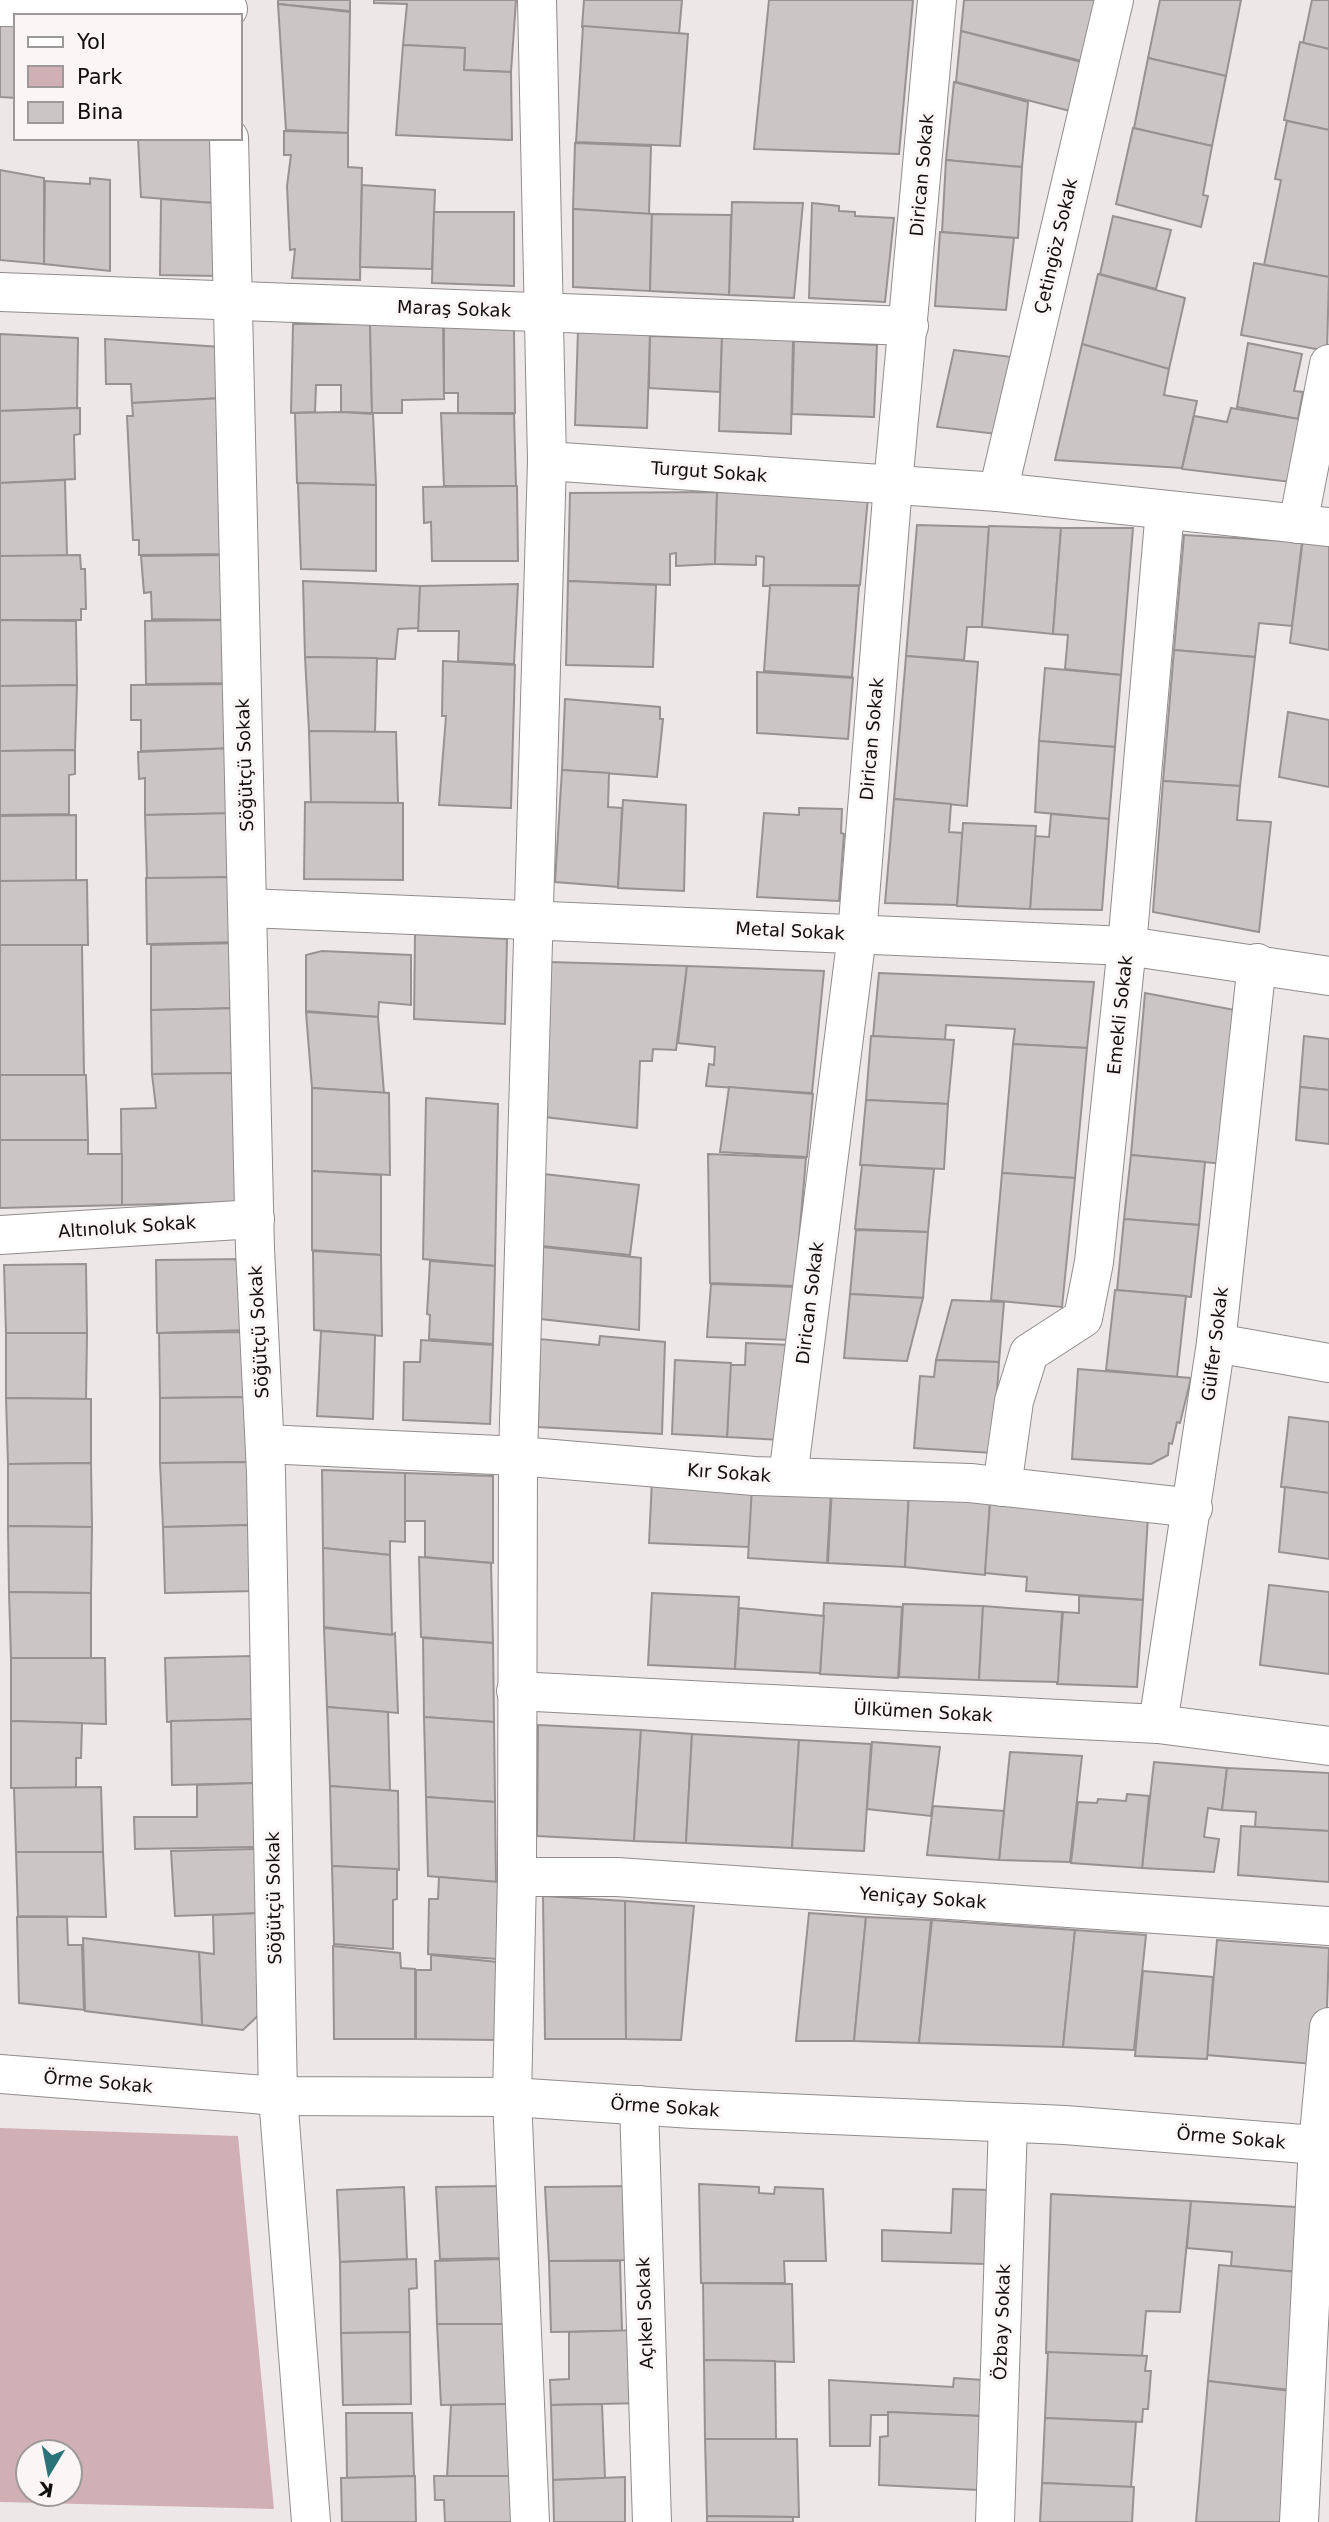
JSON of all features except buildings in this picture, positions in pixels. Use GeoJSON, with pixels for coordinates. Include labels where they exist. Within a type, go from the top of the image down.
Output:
{"type":"FeatureCollection","features":[{"type":"Feature","properties":{"kind":"street"},"geometry":{"type":"LineString","coordinates":[[530,2522],[512,2097],[517,1877],[517,1456],[547,461],[537,0]]}},
{"type":"Feature","properties":{"kind":"street","name":"Dirican Sokak"},"geometry":{"type":"LineString","coordinates":[[789,1477],[857,935],[892,485],[909,326],[937,0]]}},
{"type":"Feature","properties":{"kind":"street","name":"Çetingöz Sokak"},"geometry":{"type":"LineString","coordinates":[[998,492],[1114,0]]}},
{"type":"Feature","properties":{"kind":"street"},"geometry":{"type":"LineString","coordinates":[[0,7],[228,8]]}},
{"type":"Feature","properties":{"kind":"street","name":"Söğütçü Sokak"},"geometry":{"type":"LineString","coordinates":[[229,140],[255,1219],[265,1444],[278,2096],[311,2522]]}},
{"type":"Feature","properties":{"kind":"street","name":"Maraş Sokak"},"geometry":{"type":"LineString","coordinates":[[0,292],[909,326]]}},
{"type":"Feature","properties":{"kind":"street"},"geometry":{"type":"LineString","coordinates":[[1313,526],[1329,364]]}},
{"type":"Feature","properties":{"kind":"street","name":"Turgut Sokak"},"geometry":{"type":"LineString","coordinates":[[547,461],[998,492],[1313,526]]}},
{"type":"Feature","properties":{"kind":"street","name":"Emekli Sokak"},"geometry":{"type":"LineString","coordinates":[[1002,1487],[1014,1401],[1029,1353],[1083,1318],[1094,1262],[1127,946],[1165,510]]}},
{"type":"Feature","properties":{"kind":"street","name":"Metal Sokak"},"geometry":{"type":"LineString","coordinates":[[249,908],[1127,946],[1256,963],[1329,976]]}},
{"type":"Feature","properties":{"kind":"street","name":"Gülfer Sokak"},"geometry":{"type":"LineString","coordinates":[[1158,1724],[1216,1343],[1256,963]]}},
{"type":"Feature","properties":{"kind":"street","name":"Altınoluk Sokak"},"geometry":{"type":"LineString","coordinates":[[0,1236],[255,1219]]}},
{"type":"Feature","properties":{"kind":"street"},"geometry":{"type":"LineString","coordinates":[[1216,1343],[1329,1363]]}},
{"type":"Feature","properties":{"kind":"street","name":"Kır Sokak"},"geometry":{"type":"LineString","coordinates":[[265,1444],[517,1456],[789,1477],[1002,1487],[1193,1508]]}},
{"type":"Feature","properties":{"kind":"street","name":"Ülkümen Sokak"},"geometry":{"type":"LineString","coordinates":[[516,1691],[1158,1724],[1329,1746]]}},
{"type":"Feature","properties":{"kind":"street","name":"Yeniçay Sokak"},"geometry":{"type":"LineString","coordinates":[[517,1877],[617,1877],[1329,1926]]}},
{"type":"Feature","properties":{"kind":"street"},"geometry":{"type":"LineString","coordinates":[[1299,2522],[1324,2146],[1329,2026]]}},
{"type":"Feature","properties":{"kind":"street","name":"Örme Sokak"},"geometry":{"type":"LineString","coordinates":[[0,2074],[278,2096],[512,2097],[1008,2123],[1324,2146]]}},
{"type":"Feature","properties":{"kind":"street","name":"Açıkel Sokak"},"geometry":{"type":"LineString","coordinates":[[639,2105],[652,2522]]}},
{"type":"Feature","properties":{"kind":"street","name":"Özbay Sokak"},"geometry":{"type":"LineString","coordinates":[[995,2522],[1008,2123]]}},
{"type":"Feature","properties":{"kind":"green space"},"geometry":{"type":"Polygon","coordinates":[[[0,2128],[238,2136],[274,2509],[84,2504],[84,2438],[14,2438],[14,2502],[0,2502],[0,2128]]]}}]}
